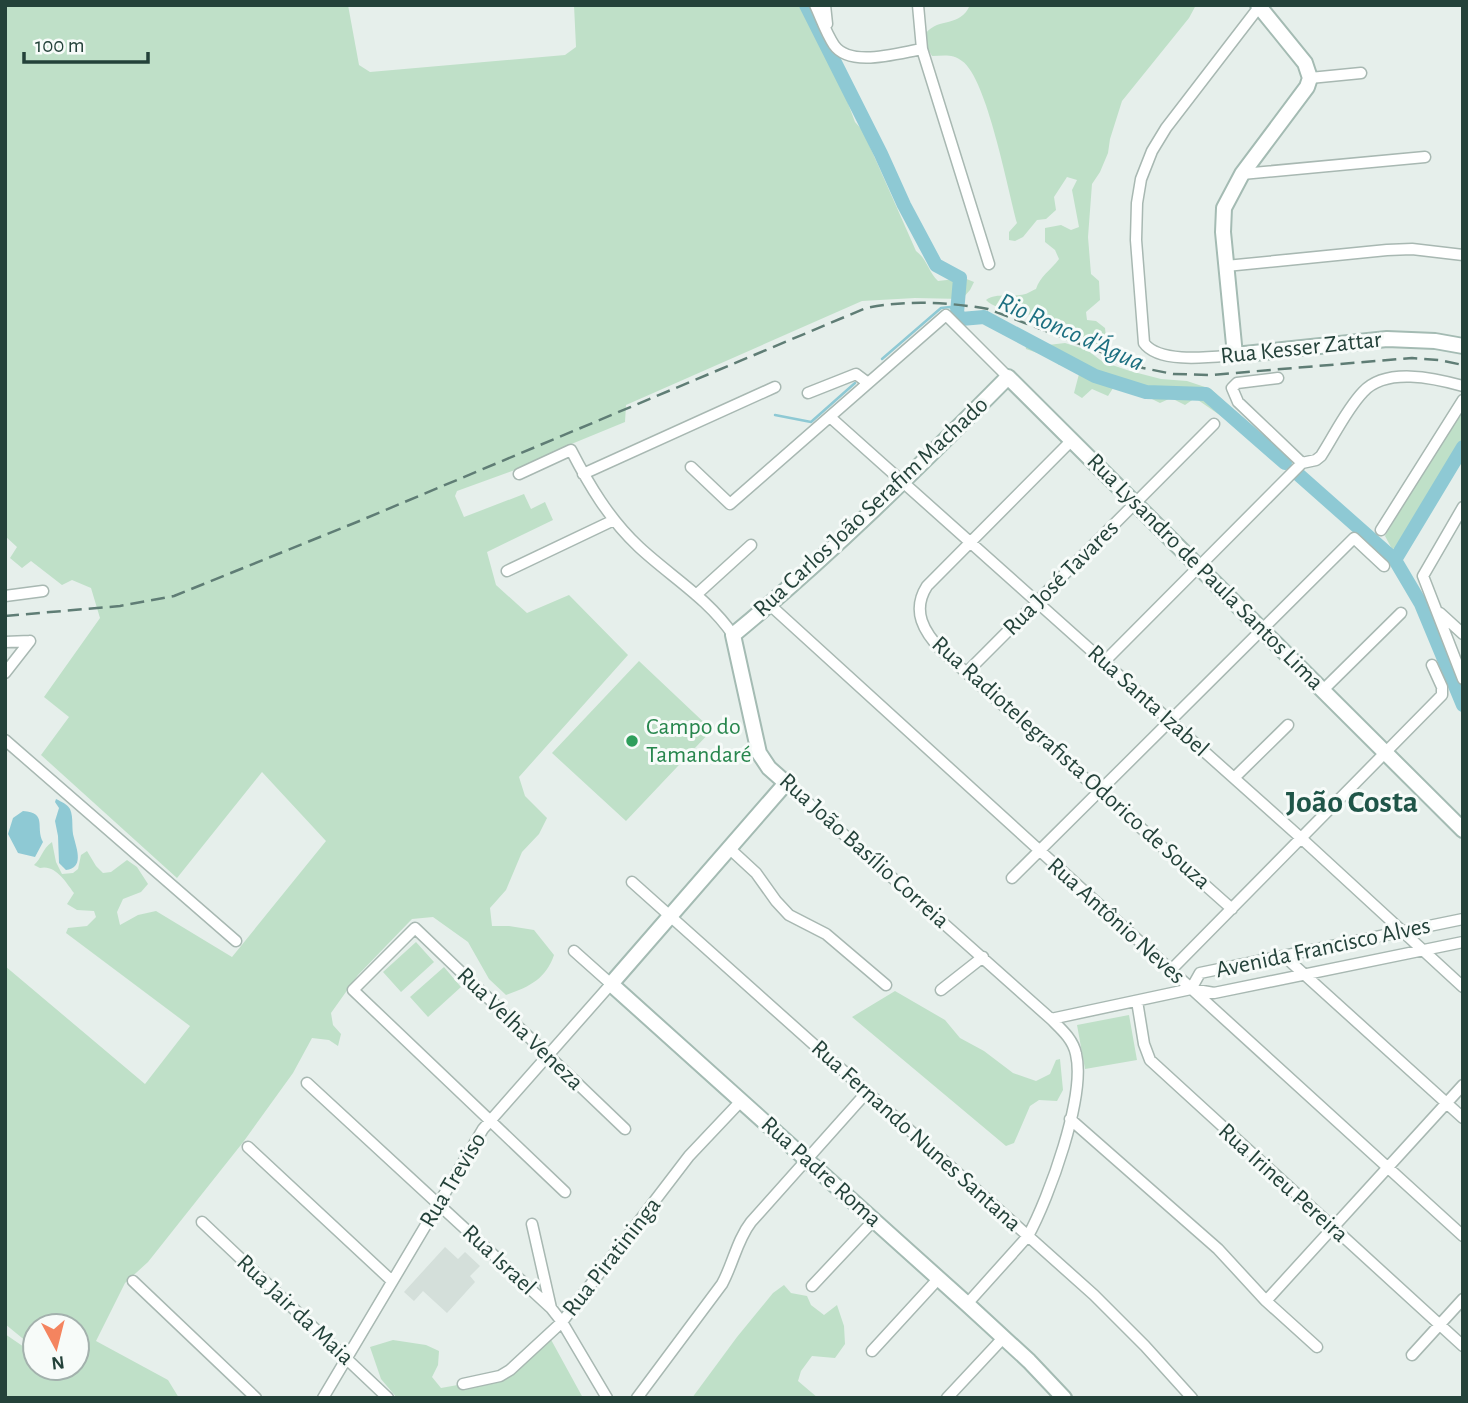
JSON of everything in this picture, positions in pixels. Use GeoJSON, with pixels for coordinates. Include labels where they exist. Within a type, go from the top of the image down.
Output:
{"type":"FeatureCollection","features":[{"type":"Feature","properties":{"kind":"street"},"geometry":{"type":"LineString","coordinates":[[815,5],[834,45],[850,57],[866,58],[922,49]]}},
{"type":"Feature","properties":{"kind":"street"},"geometry":{"type":"LineString","coordinates":[[825,5],[828,32]]}},
{"type":"Feature","properties":{"kind":"street"},"geometry":{"type":"LineString","coordinates":[[918,5],[922,49],[989,264]]}},
{"type":"Feature","properties":{"kind":"street"},"geometry":{"type":"LineString","coordinates":[[1235,355],[1223,232],[1224,208],[1242,174],[1307,87],[1310,78],[1305,63],[1259,6]]}},
{"type":"Feature","properties":{"kind":"street","name":"Rua Kesser Zattar"},"geometry":{"type":"LineString","coordinates":[[1259,6],[1166,128],[1152,151],[1141,179],[1136,240],[1144,343],[1158,354],[1176,357],[1235,355],[1387,339],[1435,341],[1463,346]]}},
{"type":"Feature","properties":{"kind":"street"},"geometry":{"type":"LineString","coordinates":[[1310,78],[1361,73]]}},
{"type":"Feature","properties":{"kind":"street"},"geometry":{"type":"LineString","coordinates":[[1242,174],[1425,157]]}},
{"type":"Feature","properties":{"kind":"street"},"geometry":{"type":"LineString","coordinates":[[1226,266],[1387,250],[1412,249],[1463,255]]}},
{"type":"Feature","properties":{"kind":"street","name":"Rua Lysandro de Paula Santos Lima"},"geometry":{"type":"LineString","coordinates":[[869,383],[946,315],[1463,830]]}},
{"type":"Feature","properties":{"kind":"street"},"geometry":{"type":"LineString","coordinates":[[691,467],[730,505],[869,383],[856,374],[808,393]]}},
{"type":"Feature","properties":{"kind":"street","name":"Rua Carlos João Serafim Machado"},"geometry":{"type":"LineString","coordinates":[[733,635],[770,605],[904,483],[1009,377]]}},
{"type":"Feature","properties":{"kind":"street"},"geometry":{"type":"LineString","coordinates":[[1104,662],[1302,463],[1321,456],[1362,393],[1378,382],[1410,377],[1463,386]]}},
{"type":"Feature","properties":{"kind":"street"},"geometry":{"type":"LineString","coordinates":[[1278,378],[1237,383],[1232,392],[1238,402],[1302,463]]}},
{"type":"Feature","properties":{"kind":"street"},"geometry":{"type":"LineString","coordinates":[[583,474],[775,387]]}},
{"type":"Feature","properties":{"kind":"street"},"geometry":{"type":"LineString","coordinates":[[1381,530],[1463,400]]}},
{"type":"Feature","properties":{"kind":"street","name":"Rua Santa Izabel"},"geometry":{"type":"LineString","coordinates":[[830,417],[1301,838],[1463,988]]}},
{"type":"Feature","properties":{"kind":"street","name":"Rua José Tavares"},"geometry":{"type":"LineString","coordinates":[[967,672],[1214,424]]}},
{"type":"Feature","properties":{"kind":"street"},"geometry":{"type":"LineString","coordinates":[[971,542],[1072,440]]}},
{"type":"Feature","properties":{"kind":"street","name":"Rua João Basílio Correia"},"geometry":{"type":"LineString","coordinates":[[519,474],[570,450],[614,520],[637,546],[696,595],[733,635],[756,743],[769,768],[983,957],[1069,1038],[1076,1053],[1077,1084],[1049,1191],[1028,1236],[967,1304]]}},
{"type":"Feature","properties":{"kind":"street"},"geometry":{"type":"LineString","coordinates":[[1463,507],[1423,576],[1463,679]]}},
{"type":"Feature","properties":{"kind":"street"},"geometry":{"type":"LineString","coordinates":[[507,571],[614,520]]}},
{"type":"Feature","properties":{"kind":"street"},"geometry":{"type":"LineString","coordinates":[[1012,878],[1354,538],[1384,566]]}},
{"type":"Feature","properties":{"kind":"street","name":"Rua Radiotelegrafista Odorico de Souza"},"geometry":{"type":"LineString","coordinates":[[971,542],[927,586],[920,602],[919,612],[924,628],[934,643],[1231,909]]}},
{"type":"Feature","properties":{"kind":"street"},"geometry":{"type":"LineString","coordinates":[[696,595],[751,545]]}},
{"type":"Feature","properties":{"kind":"street"},"geometry":{"type":"LineString","coordinates":[[5,596],[43,591]]}},
{"type":"Feature","properties":{"kind":"street","name":"Rua Antônio Neves"},"geometry":{"type":"LineString","coordinates":[[770,605],[1463,1237]]}},
{"type":"Feature","properties":{"kind":"street"},"geometry":{"type":"LineString","coordinates":[[1437,611],[1463,634]]}},
{"type":"Feature","properties":{"kind":"street"},"geometry":{"type":"LineString","coordinates":[[1323,690],[1401,613]]}},
{"type":"Feature","properties":{"kind":"street"},"geometry":{"type":"LineString","coordinates":[[5,642],[30,641],[5,673]]}},
{"type":"Feature","properties":{"kind":"street"},"geometry":{"type":"LineString","coordinates":[[1171,970],[1443,695],[1432,665]]}},
{"type":"Feature","properties":{"kind":"street"},"geometry":{"type":"LineString","coordinates":[[1234,778],[1288,725]]}},
{"type":"Feature","properties":{"kind":"street"},"geometry":{"type":"LineString","coordinates":[[5,740],[236,941]]}},
{"type":"Feature","properties":{"kind":"street"},"geometry":{"type":"LineString","coordinates":[[611,984],[786,783]]}},
{"type":"Feature","properties":{"kind":"street"},"geometry":{"type":"LineString","coordinates":[[730,849],[755,873],[789,915],[826,934],[886,985]]}},
{"type":"Feature","properties":{"kind":"street","name":"Rua Fernando Nunes Santana"},"geometry":{"type":"LineString","coordinates":[[632,882],[1122,1322],[1192,1398]]}},
{"type":"Feature","properties":{"kind":"street","name":"Avenida Francisco Alves"},"geometry":{"type":"LineString","coordinates":[[1191,989],[1200,974],[1463,919]]}},
{"type":"Feature","properties":{"kind":"street","name":"Rua Velha Veneza"},"geometry":{"type":"LineString","coordinates":[[490,1120],[353,990],[415,928],[625,1129]]}},
{"type":"Feature","properties":{"kind":"street","name":"Avenida Francisco Alves"},"geometry":{"type":"LineString","coordinates":[[1051,1019],[1191,989],[1214,993],[1463,942]]}},
{"type":"Feature","properties":{"kind":"street","name":"Rua Padre Roma"},"geometry":{"type":"LineString","coordinates":[[575,951],[1004,1337],[1063,1398]]}},
{"type":"Feature","properties":{"kind":"street"},"geometry":{"type":"LineString","coordinates":[[1284,956],[1463,1118]]}},
{"type":"Feature","properties":{"kind":"street"},"geometry":{"type":"LineString","coordinates":[[941,990],[983,957]]}},
{"type":"Feature","properties":{"kind":"street","name":"Rua Treviso"},"geometry":{"type":"LineString","coordinates":[[324,1398],[490,1120],[611,984]]}},
{"type":"Feature","properties":{"kind":"street","name":"Rua Irineu Pereira"},"geometry":{"type":"LineString","coordinates":[[1137,1001],[1144,1044],[1150,1060],[1463,1346]]}},
{"type":"Feature","properties":{"kind":"street","name":"Rua Israel"},"geometry":{"type":"LineString","coordinates":[[307,1083],[551,1308],[607,1398]]}},
{"type":"Feature","properties":{"kind":"street"},"geometry":{"type":"LineString","coordinates":[[1266,1301],[1463,1085]]}},
{"type":"Feature","properties":{"kind":"street"},"geometry":{"type":"LineString","coordinates":[[637,1398],[722,1284],[745,1229],[867,1092]]}},
{"type":"Feature","properties":{"kind":"street","name":"Rua Piratininga"},"geometry":{"type":"LineString","coordinates":[[463,1384],[500,1376],[510,1370],[562,1322],[690,1156],[741,1101]]}},
{"type":"Feature","properties":{"kind":"street"},"geometry":{"type":"LineString","coordinates":[[1070,1119],[1218,1249],[1266,1301],[1318,1347]]}},
{"type":"Feature","properties":{"kind":"street"},"geometry":{"type":"LineString","coordinates":[[490,1120],[565,1192]]}},
{"type":"Feature","properties":{"kind":"street"},"geometry":{"type":"LineString","coordinates":[[248,1147],[392,1281]]}},
{"type":"Feature","properties":{"kind":"street"},"geometry":{"type":"LineString","coordinates":[[812,1286],[874,1220]]}},
{"type":"Feature","properties":{"kind":"street","name":"Rua Jair da Maia"},"geometry":{"type":"LineString","coordinates":[[202,1222],[388,1398]]}},
{"type":"Feature","properties":{"kind":"street"},"geometry":{"type":"LineString","coordinates":[[532,1224],[551,1308]]}},
{"type":"Feature","properties":{"kind":"street"},"geometry":{"type":"LineString","coordinates":[[872,1351],[939,1278]]}},
{"type":"Feature","properties":{"kind":"street"},"geometry":{"type":"LineString","coordinates":[[133,1281],[256,1398]]}},
{"type":"Feature","properties":{"kind":"street"},"geometry":{"type":"LineString","coordinates":[[1412,1355],[1463,1299]]}},
{"type":"Feature","properties":{"kind":"street"},"geometry":{"type":"LineString","coordinates":[[947,1398],[1004,1337]]}},
{"type":"Feature","properties":{"kind":"shaded area"},"geometry":{"type":"Polygon","coordinates":[[[445,1247],[458,1259],[465,1252],[480,1266],[470,1276],[475,1282],[447,1313],[423,1291],[414,1301],[404,1292],[445,1247]]]}},
{"type":"Feature","properties":{"kind":"green space"},"geometry":{"type":"Polygon","coordinates":[[[5,5],[348,5],[359,65],[370,72],[565,55],[576,47],[574,5],[802,5],[831,58],[855,122],[863,131],[916,251],[938,281],[964,278],[974,282],[962,299],[862,301],[626,405],[625,422],[569,445],[542,460],[457,491],[455,496],[464,517],[524,494],[531,509],[545,502],[553,520],[487,552],[496,585],[527,613],[569,595],[628,655],[519,777],[525,796],[547,818],[539,834],[522,852],[506,890],[490,908],[492,926],[534,930],[554,955],[536,981],[506,995],[489,979],[468,942],[433,917],[412,919],[358,975],[331,1013],[333,1025],[341,1034],[338,1046],[329,1040],[312,1038],[293,1073],[244,1141],[148,1262],[125,1283],[96,1341],[168,1380],[179,1398],[5,1398],[5,1334],[21,1345],[21,1382],[91,1382],[91,1312],[21,1312],[21,1337],[5,1324],[5,966],[145,1084],[190,1026],[66,933],[68,928],[87,926],[96,917],[94,911],[77,910],[67,904],[74,893],[60,875],[51,869],[34,865],[46,848],[52,842],[56,862],[62,874],[73,873],[78,869],[81,855],[87,851],[103,873],[111,872],[127,860],[137,867],[148,884],[141,892],[123,899],[117,912],[120,925],[138,915],[156,911],[232,957],[326,841],[262,772],[177,878],[41,755],[69,717],[44,697],[100,618],[91,588],[72,580],[62,585],[31,561],[22,568],[10,558],[17,547],[5,536],[5,5]]]}},
{"type":"Feature","properties":{"kind":"green space"},"geometry":{"type":"Polygon","coordinates":[[[970,5],[1196,5],[1189,18],[1122,101],[1108,153],[1092,184],[1088,237],[1091,274],[1099,281],[1100,300],[1086,312],[1087,320],[1096,321],[1105,328],[1106,337],[1100,344],[1078,338],[1039,317],[1003,309],[986,300],[998,296],[1022,295],[1036,289],[1059,259],[1055,250],[1045,242],[1045,228],[1061,225],[1071,230],[1079,227],[1072,190],[1077,180],[1067,177],[1054,197],[1056,210],[1046,219],[1037,220],[1023,237],[1015,241],[1009,240],[1009,232],[1017,223],[980,89],[962,61],[951,56],[932,56],[926,46],[926,33],[931,28],[961,17],[970,5]]]}},
{"type":"Feature","properties":{"kind":"green space"},"geometry":{"type":"Polygon","coordinates":[[[1035,339],[1048,345],[1065,343],[1087,350],[1103,362],[1130,371],[1161,379],[1187,381],[1211,389],[1284,456],[1276,459],[1240,429],[1195,398],[1185,405],[1171,398],[1160,403],[1132,389],[1115,385],[1108,396],[1092,389],[1082,398],[1074,393],[1079,374],[1068,365],[1059,365],[1052,358],[1026,349],[1025,343],[1035,339]]]}},
{"type":"Feature","properties":{"kind":"green space"},"geometry":{"type":"Polygon","coordinates":[[[1463,404],[1463,460],[1409,545],[1392,549],[1385,536],[1463,404]]]}},
{"type":"Feature","properties":{"kind":"green space","name":"Campo do Tamandaré"},"geometry":{"type":"Polygon","coordinates":[[[639,661],[712,730],[626,821],[552,753],[639,661]]]}},
{"type":"Feature","properties":{"kind":"green space"},"geometry":{"type":"Polygon","coordinates":[[[416,942],[434,962],[401,992],[383,972],[416,942]]]}},
{"type":"Feature","properties":{"kind":"green space"},"geometry":{"type":"Polygon","coordinates":[[[444,967],[461,987],[428,1017],[410,997],[444,967]]]}},
{"type":"Feature","properties":{"kind":"green space"},"geometry":{"type":"Polygon","coordinates":[[[895,991],[945,1020],[960,1038],[984,1051],[1013,1073],[1036,1081],[1050,1074],[1056,1060],[1060,1059],[1063,1090],[1057,1101],[1039,1100],[1030,1106],[1014,1143],[1006,1146],[852,1017],[895,991]]]}},
{"type":"Feature","properties":{"kind":"green space"},"geometry":{"type":"Polygon","coordinates":[[[1129,1015],[1137,1060],[1085,1069],[1077,1025],[1129,1015]]]}},
{"type":"Feature","properties":{"kind":"green space"},"geometry":{"type":"Polygon","coordinates":[[[784,1285],[791,1293],[807,1296],[811,1305],[824,1315],[837,1305],[844,1326],[845,1344],[835,1358],[812,1356],[801,1371],[798,1381],[818,1398],[692,1398],[737,1337],[773,1293],[784,1285]]]}},
{"type":"Feature","properties":{"kind":"green space"},"geometry":{"type":"Polygon","coordinates":[[[549,1336],[583,1398],[397,1398],[381,1379],[370,1347],[393,1340],[426,1345],[439,1351],[438,1365],[432,1377],[441,1388],[502,1377],[549,1336]]]}},
{"type":"Feature","properties":{"kind":"water"},"geometry":{"type":"Polygon","coordinates":[[[56,799],[66,804],[72,816],[78,853],[77,862],[72,869],[66,870],[59,863],[55,821],[59,808],[56,799]]]}},
{"type":"Feature","properties":{"kind":"water"},"geometry":{"type":"Polygon","coordinates":[[[23,811],[31,812],[38,818],[43,842],[35,857],[18,853],[8,834],[13,818],[23,811]]]}},
{"type":"Feature","properties":{"kind":"waterway","name":"Rio Ronco d'Água"},"geometry":{"type":"LineString","coordinates":[[806,5],[936,265],[960,278],[957,313],[961,319],[984,317],[1095,376],[1146,392],[1206,394],[1285,463]]}},
{"type":"Feature","properties":{"kind":"waterway"},"geometry":{"type":"LineString","coordinates":[[882,359],[941,308],[950,307],[957,313]]}},
{"type":"Feature","properties":{"kind":"waterway"},"geometry":{"type":"LineString","coordinates":[[775,415],[811,422],[855,383]]}},
{"type":"Feature","properties":{"kind":"waterway"},"geometry":{"type":"LineString","coordinates":[[1395,560],[1463,447]]}},
{"type":"Feature","properties":{"kind":"waterway"},"geometry":{"type":"LineString","coordinates":[[1299,475],[1395,560],[1421,604],[1463,705]]}},
{"type":"Feature","properties":{"kind":"railway"},"geometry":{"type":"LineString","coordinates":[[5,616],[120,606],[174,596],[866,308],[927,303],[988,309],[1143,368],[1173,374],[1211,375],[1412,358],[1463,365]]}},
{"type":"Feature","properties":{"kind":"place","name":"Campo do Tamandaré"},"geometry":{"type":"Point","coordinates":[632,741]}},
{"type":"Feature","properties":{"kind":"district","name":"João Costa"},"geometry":{"type":"Point","coordinates":[1352,802]}}]}
